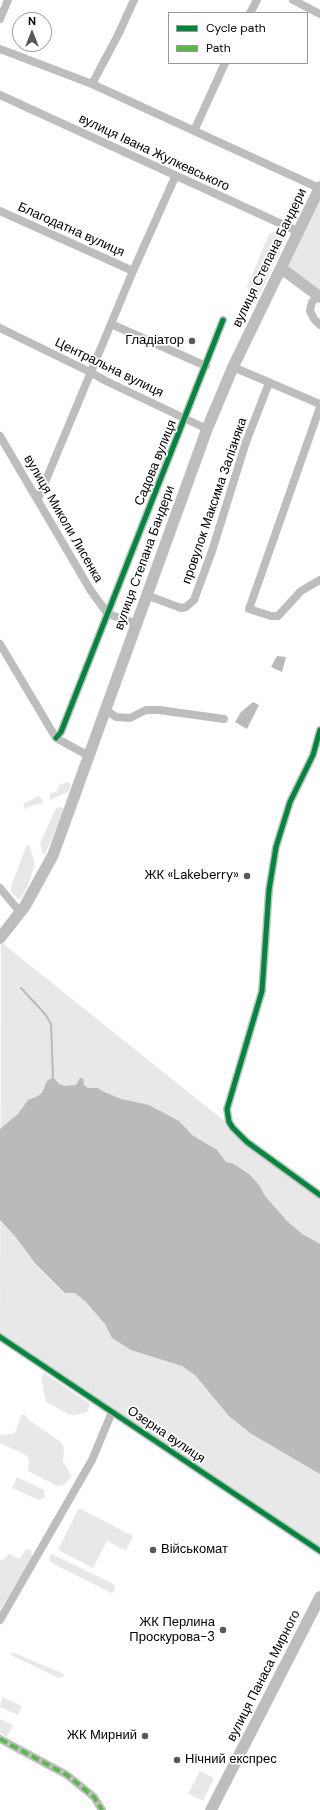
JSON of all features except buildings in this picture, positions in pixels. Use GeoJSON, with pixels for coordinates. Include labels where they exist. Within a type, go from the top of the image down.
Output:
{"type":"FeatureCollection","features":[{"type":"Feature","properties":{"kind":"main road","name":"вулиця Степана Бандери"},"geometry":{"type":"LineString","coordinates":[[0,938],[20,912],[53,855],[106,710],[135,624],[207,429],[233,367],[320,188]]}},
{"type":"Feature","properties":{"kind":"main road"},"geometry":{"type":"LineString","coordinates":[[282,268],[319,296]]}},
{"type":"Feature","properties":{"kind":"main road","name":"вулиця Панаса Мирного"},"geometry":{"type":"LineString","coordinates":[[211,1810],[320,1597]]}},
{"type":"Feature","properties":{"kind":"street"},"geometry":{"type":"LineString","coordinates":[[0,19],[8,0]]}},
{"type":"Feature","properties":{"kind":"street"},"geometry":{"type":"LineString","coordinates":[[92,84],[118,35],[134,0]]}},
{"type":"Feature","properties":{"kind":"street"},"geometry":{"type":"LineString","coordinates":[[251,12],[257,0]]}},
{"type":"Feature","properties":{"kind":"street"},"geometry":{"type":"LineString","coordinates":[[292,0],[320,14]]}},
{"type":"Feature","properties":{"kind":"street"},"geometry":{"type":"LineString","coordinates":[[0,49],[92,84],[320,188]]}},
{"type":"Feature","properties":{"kind":"street"},"geometry":{"type":"LineString","coordinates":[[194,131],[225,64]]}},
{"type":"Feature","properties":{"kind":"street","name":"вулиця Івана Жулкевського"},"geometry":{"type":"LineString","coordinates":[[0,95],[175,177],[299,232]]}},
{"type":"Feature","properties":{"kind":"street"},"geometry":{"type":"LineString","coordinates":[[38,499],[90,372],[175,177]]}},
{"type":"Feature","properties":{"kind":"street","name":"Благодатна вулиця"},"geometry":{"type":"LineString","coordinates":[[0,211],[133,271]]}},
{"type":"Feature","properties":{"kind":"street"},"geometry":{"type":"LineString","coordinates":[[319,296],[312,302],[310,311],[314,319],[320,325]]}},
{"type":"Feature","properties":{"kind":"street","name":"Садова вулиця"},"geometry":{"type":"LineString","coordinates":[[56,738],[61,732],[223,320]]}},
{"type":"Feature","properties":{"kind":"street"},"geometry":{"type":"LineString","coordinates":[[111,324],[206,366]]}},
{"type":"Feature","properties":{"kind":"street","name":"Центральна вулиця"},"geometry":{"type":"LineString","coordinates":[[0,328],[207,429]]}},
{"type":"Feature","properties":{"kind":"street"},"geometry":{"type":"LineString","coordinates":[[233,367],[320,404]]}},
{"type":"Feature","properties":{"kind":"street","name":"провулок Максима Залізняка"},"geometry":{"type":"LineString","coordinates":[[146,595],[181,608],[186,607],[194,600],[212,551],[246,442],[269,383]]}},
{"type":"Feature","properties":{"kind":"street"},"geometry":{"type":"LineString","coordinates":[[320,408],[248,609],[270,616],[278,616],[301,592],[320,580]]}},
{"type":"Feature","properties":{"kind":"street","name":"вулиця Миколи Лисенка"},"geometry":{"type":"LineString","coordinates":[[0,436],[38,499],[90,591],[108,614]]}},
{"type":"Feature","properties":{"kind":"street"},"geometry":{"type":"LineString","coordinates":[[108,614],[135,624]]}},
{"type":"Feature","properties":{"kind":"street"},"geometry":{"type":"LineString","coordinates":[[0,644],[56,738],[89,756]]}},
{"type":"Feature","properties":{"kind":"street"},"geometry":{"type":"LineString","coordinates":[[106,710],[116,717],[130,718],[146,710],[159,710],[224,719]]}},
{"type":"Feature","properties":{"kind":"street"},"geometry":{"type":"LineString","coordinates":[[320,730],[313,754],[290,802],[276,847],[269,890],[262,991],[227,1109],[229,1120],[233,1128],[247,1142],[320,1195]]}},
{"type":"Feature","properties":{"kind":"street"},"geometry":{"type":"LineString","coordinates":[[0,888],[20,912]]}},
{"type":"Feature","properties":{"kind":"street","name":"Озерна вулиця"},"geometry":{"type":"LineString","coordinates":[[0,1337],[320,1551]]}},
{"type":"Feature","properties":{"kind":"street"},"geometry":{"type":"LineString","coordinates":[[0,1620],[92,1460],[112,1412]]}},
{"type":"Feature","properties":{"kind":"street"},"geometry":{"type":"LineString","coordinates":[[0,1739],[67,1775],[94,1797],[102,1810]]}},
{"type":"Feature","properties":{"kind":"shaded area"},"geometry":{"type":"Polygon","coordinates":[[[320,192],[320,289],[319,292],[285,267],[320,192]]]}},
{"type":"Feature","properties":{"kind":"shaded area"},"geometry":{"type":"Polygon","coordinates":[[[275,231],[282,233],[285,239],[260,294],[254,296],[250,295],[247,287],[269,234],[275,231]]]}},
{"type":"Feature","properties":{"kind":"shaded area"},"geometry":{"type":"Polygon","coordinates":[[[277,656],[286,657],[282,672],[271,667],[277,656]]]}},
{"type":"Feature","properties":{"kind":"shaded area"},"geometry":{"type":"Polygon","coordinates":[[[253,702],[259,705],[247,729],[235,722],[241,712],[253,702]]]}},
{"type":"Feature","properties":{"kind":"shaded area"},"geometry":{"type":"Polygon","coordinates":[[[67,782],[71,784],[68,792],[50,800],[50,794],[57,791],[59,785],[67,782]]]}},
{"type":"Feature","properties":{"kind":"shaded area"},"geometry":{"type":"Polygon","coordinates":[[[39,796],[43,801],[42,804],[36,804],[25,809],[23,804],[39,796]]]}},
{"type":"Feature","properties":{"kind":"shaded area"},"geometry":{"type":"Polygon","coordinates":[[[61,807],[65,809],[45,854],[43,854],[40,843],[56,808],[61,807]]]}},
{"type":"Feature","properties":{"kind":"shaded area"},"geometry":{"type":"Polygon","coordinates":[[[29,845],[35,863],[28,886],[21,898],[18,899],[11,892],[11,887],[26,846],[29,845]]]}},
{"type":"Feature","properties":{"kind":"shaded area"},"geometry":{"type":"Polygon","coordinates":[[[1,942],[227,1123],[257,1154],[320,1199],[320,1547],[0,1334],[1,942]]]}},
{"type":"Feature","properties":{"kind":"shaded area"},"geometry":{"type":"Polygon","coordinates":[[[53,1077],[59,1084],[65,1086],[76,1085],[80,1078],[83,1078],[84,1085],[88,1088],[98,1088],[121,1099],[149,1105],[179,1121],[192,1135],[217,1150],[226,1162],[234,1164],[250,1175],[259,1185],[265,1196],[287,1221],[302,1234],[320,1244],[320,1474],[250,1433],[229,1416],[195,1375],[182,1366],[131,1350],[112,1338],[105,1324],[86,1302],[75,1293],[65,1293],[35,1263],[15,1236],[0,1220],[0,1129],[18,1114],[28,1100],[42,1093],[47,1081],[53,1077]]]}},
{"type":"Feature","properties":{"kind":"shaded area"},"geometry":{"type":"Polygon","coordinates":[[[44,1373],[89,1403],[87,1412],[75,1415],[68,1414],[46,1402],[41,1378],[44,1373]]]}},
{"type":"Feature","properties":{"kind":"shaded area"},"geometry":{"type":"Polygon","coordinates":[[[21,1415],[25,1415],[30,1421],[61,1442],[64,1448],[63,1461],[72,1476],[64,1485],[57,1486],[28,1471],[29,1459],[26,1455],[0,1443],[0,1435],[13,1434],[16,1431],[21,1415]]]}},
{"type":"Feature","properties":{"kind":"shaded area"},"geometry":{"type":"Polygon","coordinates":[[[17,1477],[44,1490],[45,1498],[39,1500],[12,1488],[17,1477]]]}},
{"type":"Feature","properties":{"kind":"shaded area"},"geometry":{"type":"Polygon","coordinates":[[[79,1508],[133,1536],[126,1551],[107,1541],[93,1568],[58,1550],[79,1508]]]}},
{"type":"Feature","properties":{"kind":"shaded area"},"geometry":{"type":"Polygon","coordinates":[[[27,1549],[31,1550],[32,1557],[0,1611],[0,1560],[3,1560],[9,1554],[20,1559],[27,1549]]]}},
{"type":"Feature","properties":{"kind":"shaded area"},"geometry":{"type":"Polygon","coordinates":[[[52,1554],[113,1584],[115,1587],[114,1592],[111,1593],[50,1562],[49,1557],[52,1554]]]}},
{"type":"Feature","properties":{"kind":"shaded area"},"geometry":{"type":"Polygon","coordinates":[[[12,1652],[64,1674],[63,1677],[59,1678],[11,1655],[12,1652]]]}},
{"type":"Feature","properties":{"kind":"shaded area"},"geometry":{"type":"Polygon","coordinates":[[[2,1697],[22,1706],[18,1715],[0,1707],[2,1697]]]}},
{"type":"Feature","properties":{"kind":"shaded area"},"geometry":{"type":"Polygon","coordinates":[[[0,1719],[13,1725],[7,1737],[0,1733],[0,1719]]]}},
{"type":"Feature","properties":{"kind":"shaded area"},"geometry":{"type":"Polygon","coordinates":[[[200,1771],[214,1778],[203,1801],[188,1794],[200,1771]]]}},
{"type":"Feature","properties":{"kind":"waterway"},"geometry":{"type":"LineString","coordinates":[[21,988],[45,1014],[51,1024],[53,1077]]}},
{"type":"Feature","properties":{"kind":"marked path"},"geometry":{"type":"LineString","coordinates":[[0,1739],[67,1775],[94,1797],[102,1810]]}},
{"type":"Feature","properties":{"kind":"cycle path"},"geometry":{"type":"LineString","coordinates":[[56,738],[61,732],[223,320]]}},
{"type":"Feature","properties":{"kind":"cycle path"},"geometry":{"type":"LineString","coordinates":[[320,730],[313,755],[290,802],[276,847],[269,890],[262,991],[227,1109],[229,1122],[247,1142],[320,1195]]}},
{"type":"Feature","properties":{"kind":"cycle path"},"geometry":{"type":"LineString","coordinates":[[0,1337],[320,1551]]}},
{"type":"Feature","properties":{"kind":"place","name":"Гладіатор"},"geometry":{"type":"Point","coordinates":[192,341]}},
{"type":"Feature","properties":{"kind":"place","name":"ЖК «Lakeberry»"},"geometry":{"type":"Point","coordinates":[247,876]}},
{"type":"Feature","properties":{"kind":"place","name":"Військомат"},"geometry":{"type":"Point","coordinates":[153,1550]}},
{"type":"Feature","properties":{"kind":"place","name":"ЖК Перлина Проскурова-3"},"geometry":{"type":"Point","coordinates":[223,1630]}},
{"type":"Feature","properties":{"kind":"place","name":"ЖК Мирний"},"geometry":{"type":"Point","coordinates":[145,1736]}},
{"type":"Feature","properties":{"kind":"place","name":"Нічний експрес"},"geometry":{"type":"Point","coordinates":[177,1760]}}]}
